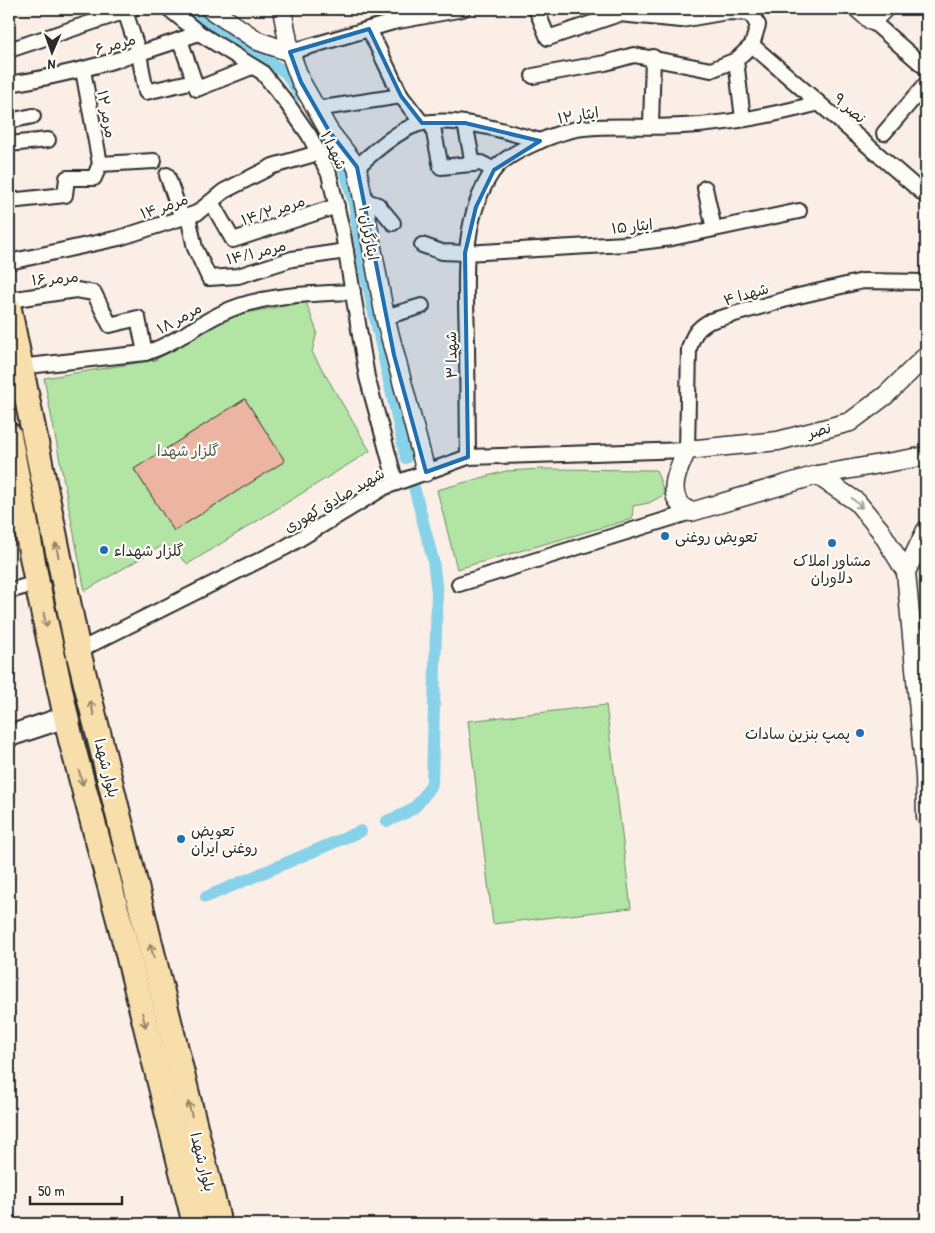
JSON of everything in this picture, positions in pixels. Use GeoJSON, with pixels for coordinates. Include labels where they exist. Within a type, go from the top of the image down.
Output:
{"type":"FeatureCollection","features":[{"type":"Feature","properties":{"kind":"highway","name":"بلوار شهدا"},"geometry":{"type":"LineString","coordinates":[[9,309],[19,367],[78,651],[218,1224]]}},
{"type":"Feature","properties":{"kind":"highway","name":"بلوار شهدا"},"geometry":{"type":"LineString","coordinates":[[10,450],[66,717],[195,1224]]}},
{"type":"Feature","properties":{"kind":"highway"},"geometry":{"type":"LineString","coordinates":[[176,1148],[190,1148],[198,1139]]}},
{"type":"Feature","properties":{"kind":"highway"},"geometry":{"type":"LineString","coordinates":[[189,1200],[197,1191],[204,1190],[211,1194]]}},
{"type":"Feature","properties":{"kind":"main road"},"geometry":{"type":"LineString","coordinates":[[9,736],[66,717]]}},
{"type":"Feature","properties":{"kind":"street","name":"شهدا ۱"},"geometry":{"type":"LineString","coordinates":[[169,9],[199,33],[262,72],[286,102],[329,174],[354,292],[367,377],[396,483]]}},
{"type":"Feature","properties":{"kind":"street"},"geometry":{"type":"LineString","coordinates":[[210,9],[258,41],[290,52],[369,29],[392,15],[462,9]]}},
{"type":"Feature","properties":{"kind":"street","name":"ایثارگران ۱"},"geometry":{"type":"LineString","coordinates":[[282,9],[290,52],[301,82],[329,131],[356,167],[384,317],[426,472]]}},
{"type":"Feature","properties":{"kind":"street"},"geometry":{"type":"LineString","coordinates":[[858,9],[878,15],[926,68]]}},
{"type":"Feature","properties":{"kind":"street"},"geometry":{"type":"LineString","coordinates":[[9,50],[129,10],[146,92],[194,81]]}},
{"type":"Feature","properties":{"kind":"street"},"geometry":{"type":"LineString","coordinates":[[533,76],[606,63],[634,55],[653,57],[711,70],[736,60],[752,45],[758,25],[750,13],[727,12],[681,20],[618,14],[548,38],[537,11]]}},
{"type":"Feature","properties":{"kind":"street"},"geometry":{"type":"LineString","coordinates":[[369,29],[400,96],[427,123],[441,167],[481,163],[494,170]]}},
{"type":"Feature","properties":{"kind":"street","name":"مرمر ۶"},"geometry":{"type":"LineString","coordinates":[[9,84],[82,70],[139,54],[199,33]]}},
{"type":"Feature","properties":{"kind":"street"},"geometry":{"type":"LineString","coordinates":[[180,40],[197,90],[252,66]]}},
{"type":"Feature","properties":{"kind":"street","name":"نصر ۹"},"geometry":{"type":"LineString","coordinates":[[752,45],[926,196]]}},
{"type":"Feature","properties":{"kind":"street"},"geometry":{"type":"LineString","coordinates":[[651,125],[653,57]]}},
{"type":"Feature","properties":{"kind":"street"},"geometry":{"type":"LineString","coordinates":[[736,60],[743,119]]}},
{"type":"Feature","properties":{"kind":"street","name":"مرمر ۱۲"},"geometry":{"type":"LineString","coordinates":[[82,70],[100,164]]}},
{"type":"Feature","properties":{"kind":"street"},"geometry":{"type":"LineString","coordinates":[[884,132],[926,84]]}},
{"type":"Feature","properties":{"kind":"street"},"geometry":{"type":"LineString","coordinates":[[316,109],[400,96]]}},
{"type":"Feature","properties":{"kind":"street","name":"ایثار ۱۲"},"geometry":{"type":"LineString","coordinates":[[494,170],[520,151],[553,135],[581,128],[651,125],[681,126],[771,116],[819,103]]}},
{"type":"Feature","properties":{"kind":"street"},"geometry":{"type":"LineString","coordinates":[[9,121],[33,116]]}},
{"type":"Feature","properties":{"kind":"street"},"geometry":{"type":"LineString","coordinates":[[356,167],[385,142],[427,123],[466,124],[509,132],[540,142]]}},
{"type":"Feature","properties":{"kind":"street"},"geometry":{"type":"LineString","coordinates":[[466,124],[473,164]]}},
{"type":"Feature","properties":{"kind":"street"},"geometry":{"type":"LineString","coordinates":[[9,144],[48,140]]}},
{"type":"Feature","properties":{"kind":"street","name":"مرمر ۱۴"},"geometry":{"type":"LineString","coordinates":[[9,262],[119,238],[185,218],[197,213],[224,191],[273,166],[318,153]]}},
{"type":"Feature","properties":{"kind":"street"},"geometry":{"type":"LineString","coordinates":[[9,201],[64,195],[67,178],[94,178],[100,164],[154,161]]}},
{"type":"Feature","properties":{"kind":"street","name":"شهدا ۳"},"geometry":{"type":"LineString","coordinates":[[468,457],[465,253],[476,207],[494,170]]}},
{"type":"Feature","properties":{"kind":"street"},"geometry":{"type":"LineString","coordinates":[[167,175],[185,218]]}},
{"type":"Feature","properties":{"kind":"street"},"geometry":{"type":"LineString","coordinates":[[705,188],[714,229]]}},
{"type":"Feature","properties":{"kind":"street"},"geometry":{"type":"LineString","coordinates":[[363,200],[378,205],[394,223]]}},
{"type":"Feature","properties":{"kind":"street","name":"مرمر ۱۴/۲"},"geometry":{"type":"LineString","coordinates":[[211,202],[233,240],[337,206]]}},
{"type":"Feature","properties":{"kind":"street","name":"ایثار ۱۵"},"geometry":{"type":"LineString","coordinates":[[422,245],[442,252],[465,253],[625,244],[714,229],[799,211]]}},
{"type":"Feature","properties":{"kind":"street","name":"مرمر ۱۴/۱"},"geometry":{"type":"LineString","coordinates":[[185,218],[195,248],[210,278],[238,276],[292,260],[346,251]]}},
{"type":"Feature","properties":{"kind":"street","name":"شهدا ۴"},"geometry":{"type":"LineString","coordinates":[[687,450],[689,349],[693,334],[700,326],[710,321],[786,299],[863,281],[926,282]]}},
{"type":"Feature","properties":{"kind":"street","name":"مرمر ۱۶"},"geometry":{"type":"LineString","coordinates":[[9,300],[76,290],[94,294],[110,325],[138,318],[145,353]]}},
{"type":"Feature","properties":{"kind":"street","name":"مرمر ۱۸"},"geometry":{"type":"LineString","coordinates":[[19,367],[145,353],[157,349],[222,313],[252,303],[308,294],[354,292]]}},
{"type":"Feature","properties":{"kind":"street"},"geometry":{"type":"LineString","coordinates":[[384,317],[422,306]]}},
{"type":"Feature","properties":{"kind":"street","name":"نصر"},"geometry":{"type":"LineString","coordinates":[[687,450],[778,441],[850,422],[886,395],[926,356]]}},
{"type":"Feature","properties":{"kind":"street"},"geometry":{"type":"LineString","coordinates":[[687,450],[674,487],[679,504],[691,512]]}},
{"type":"Feature","properties":{"kind":"street","name":"شهید صادق کهوری"},"geometry":{"type":"LineString","coordinates":[[78,651],[286,547],[385,486],[468,457],[687,450]]}},
{"type":"Feature","properties":{"kind":"street"},"geometry":{"type":"LineString","coordinates":[[459,584],[817,475],[926,456]]}},
{"type":"Feature","properties":{"kind":"street"},"geometry":{"type":"LineString","coordinates":[[817,475],[857,502],[880,530],[906,572],[926,776],[926,817]]}},
{"type":"Feature","properties":{"kind":"street"},"geometry":{"type":"LineString","coordinates":[[906,572],[926,530]]}},
{"type":"Feature","properties":{"kind":"street"},"geometry":{"type":"LineString","coordinates":[[9,591],[37,583]]}},
{"type":"Feature","properties":{"kind":"highlighted area"},"geometry":{"type":"Polygon","coordinates":[[[369,29],[401,96],[422,123],[465,123],[540,141],[494,170],[476,207],[465,253],[468,457],[426,472],[394,355],[357,167],[329,131],[301,82],[290,52],[369,29]]]}},
{"type":"Feature","properties":{"kind":"green space","name":"گلزار شهدا"},"geometry":{"type":"Polygon","coordinates":[[[306,302],[317,332],[312,352],[370,451],[188,564],[165,544],[85,591],[44,378],[155,360],[229,316],[306,302]]]}},
{"type":"Feature","properties":{"kind":"green space"},"geometry":{"type":"Polygon","coordinates":[[[542,469],[656,470],[665,494],[649,503],[633,506],[632,519],[457,569],[437,490],[506,471],[542,469]]]}},
{"type":"Feature","properties":{"kind":"green space"},"geometry":{"type":"Polygon","coordinates":[[[606,705],[631,908],[493,924],[468,721],[606,705]]]}},
{"type":"Feature","properties":{"kind":"building"},"geometry":{"type":"Polygon","coordinates":[[[245,399],[285,461],[174,531],[134,469],[245,399]]]}},
{"type":"Feature","properties":{"kind":"waterway"},"geometry":{"type":"LineString","coordinates":[[190,9],[286,73],[301,96]]}},
{"type":"Feature","properties":{"kind":"waterway"},"geometry":{"type":"LineString","coordinates":[[326,137],[346,174],[354,203],[364,268],[406,458]]}},
{"type":"Feature","properties":{"kind":"waterway"},"geometry":{"type":"LineString","coordinates":[[387,821],[409,811],[419,803],[432,783],[437,593],[433,560],[414,487]]}},
{"type":"Feature","properties":{"kind":"waterway"},"geometry":{"type":"LineString","coordinates":[[206,897],[361,831]]}},
{"type":"Feature","properties":{"kind":"place","name":"تعویض روغنی"},"geometry":{"type":"Point","coordinates":[665,536]}},
{"type":"Feature","properties":{"kind":"place","name":"مشاور املاک دلاوران"},"geometry":{"type":"Point","coordinates":[832,543]}},
{"type":"Feature","properties":{"kind":"place","name":"گلزار شهداء"},"geometry":{"type":"Point","coordinates":[104,550]}},
{"type":"Feature","properties":{"kind":"place","name":"پمپ بنزین سادات"},"geometry":{"type":"Point","coordinates":[860,733]}},
{"type":"Feature","properties":{"kind":"place","name":"تعویض روغنی ایران"},"geometry":{"type":"Point","coordinates":[181,839]}}]}
